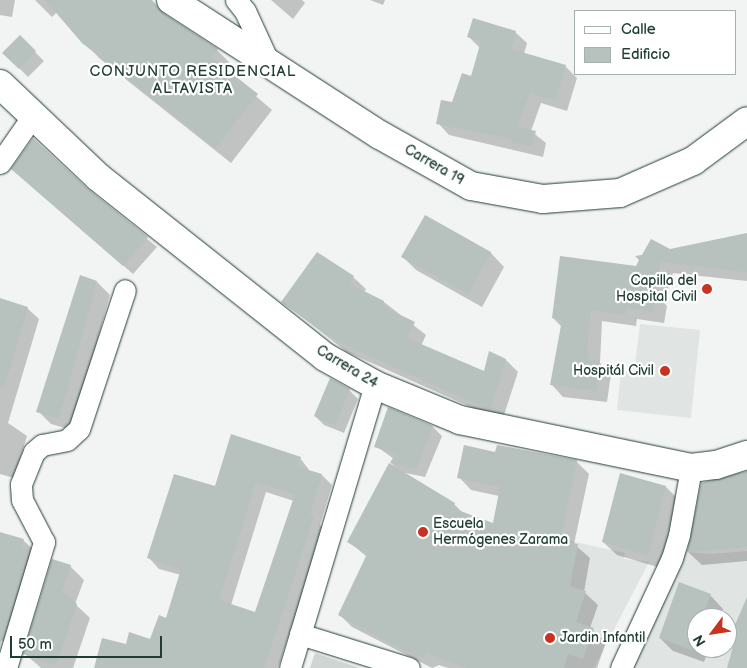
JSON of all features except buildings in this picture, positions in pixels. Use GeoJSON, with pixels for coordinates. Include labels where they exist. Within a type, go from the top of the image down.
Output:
{"type":"FeatureCollection","features":[{"type":"Feature","properties":{"kind":"street","name":"Carrera 19"},"geometry":{"type":"LineString","coordinates":[[171,0],[268,60],[380,134],[471,186],[543,199],[620,193],[693,160],[747,121]]}},
{"type":"Feature","properties":{"kind":"street"},"geometry":{"type":"LineString","coordinates":[[236,0],[245,11],[268,60]]}},
{"type":"Feature","properties":{"kind":"street","name":"Carrera 24"},"geometry":{"type":"LineString","coordinates":[[0,84],[32,117],[98,177],[325,357],[375,385],[460,420],[691,468],[716,465],[747,455]]}},
{"type":"Feature","properties":{"kind":"street"},"geometry":{"type":"LineString","coordinates":[[0,163],[32,117]]}},
{"type":"Feature","properties":{"kind":"street"},"geometry":{"type":"LineString","coordinates":[[6,668],[44,542],[22,500],[21,484],[34,452],[42,445],[67,440],[79,429],[125,290]]}},
{"type":"Feature","properties":{"kind":"street"},"geometry":{"type":"LineString","coordinates":[[290,668],[375,385]]}},
{"type":"Feature","properties":{"kind":"street"},"geometry":{"type":"LineString","coordinates":[[621,668],[677,542],[691,468]]}},
{"type":"Feature","properties":{"kind":"street"},"geometry":{"type":"LineString","coordinates":[[300,634],[409,668]]}},
{"type":"Feature","properties":{"kind":"shaded area","name":"Hospitál Civil"},"geometry":{"type":"Polygon","coordinates":[[[640,324],[700,330],[691,418],[617,410],[621,371],[634,372],[640,324]]]}},
{"type":"Feature","properties":{"kind":"shaded area"},"geometry":{"type":"Polygon","coordinates":[[[539,534],[625,553],[624,559],[649,562],[594,668],[498,668],[539,534]]]}},
{"type":"Feature","properties":{"kind":"shaded area"},"geometry":{"type":"Polygon","coordinates":[[[747,551],[747,668],[628,668],[685,552],[712,554],[747,551]]]}},
{"type":"Feature","properties":{"kind":"shaded area"},"geometry":{"type":"Polygon","coordinates":[[[315,653],[360,668],[310,668],[315,653]]]}},
{"type":"Feature","properties":{"kind":"place","name":"Capilla del Hospital Civil"},"geometry":{"type":"Point","coordinates":[707,289]}},
{"type":"Feature","properties":{"kind":"place","name":"Hospitál Civil"},"geometry":{"type":"Point","coordinates":[665,371]}},
{"type":"Feature","properties":{"kind":"place","name":"Escuela Hermógenes Zarama"},"geometry":{"type":"Point","coordinates":[423,532]}},
{"type":"Feature","properties":{"kind":"place","name":"Jardin Infantil"},"geometry":{"type":"Point","coordinates":[550,638]}},
{"type":"Feature","properties":{"kind":"district","name":"CONJUNTO RESIDENCIAL ALTAVISTA"},"geometry":{"type":"Point","coordinates":[193,80]}}]}
